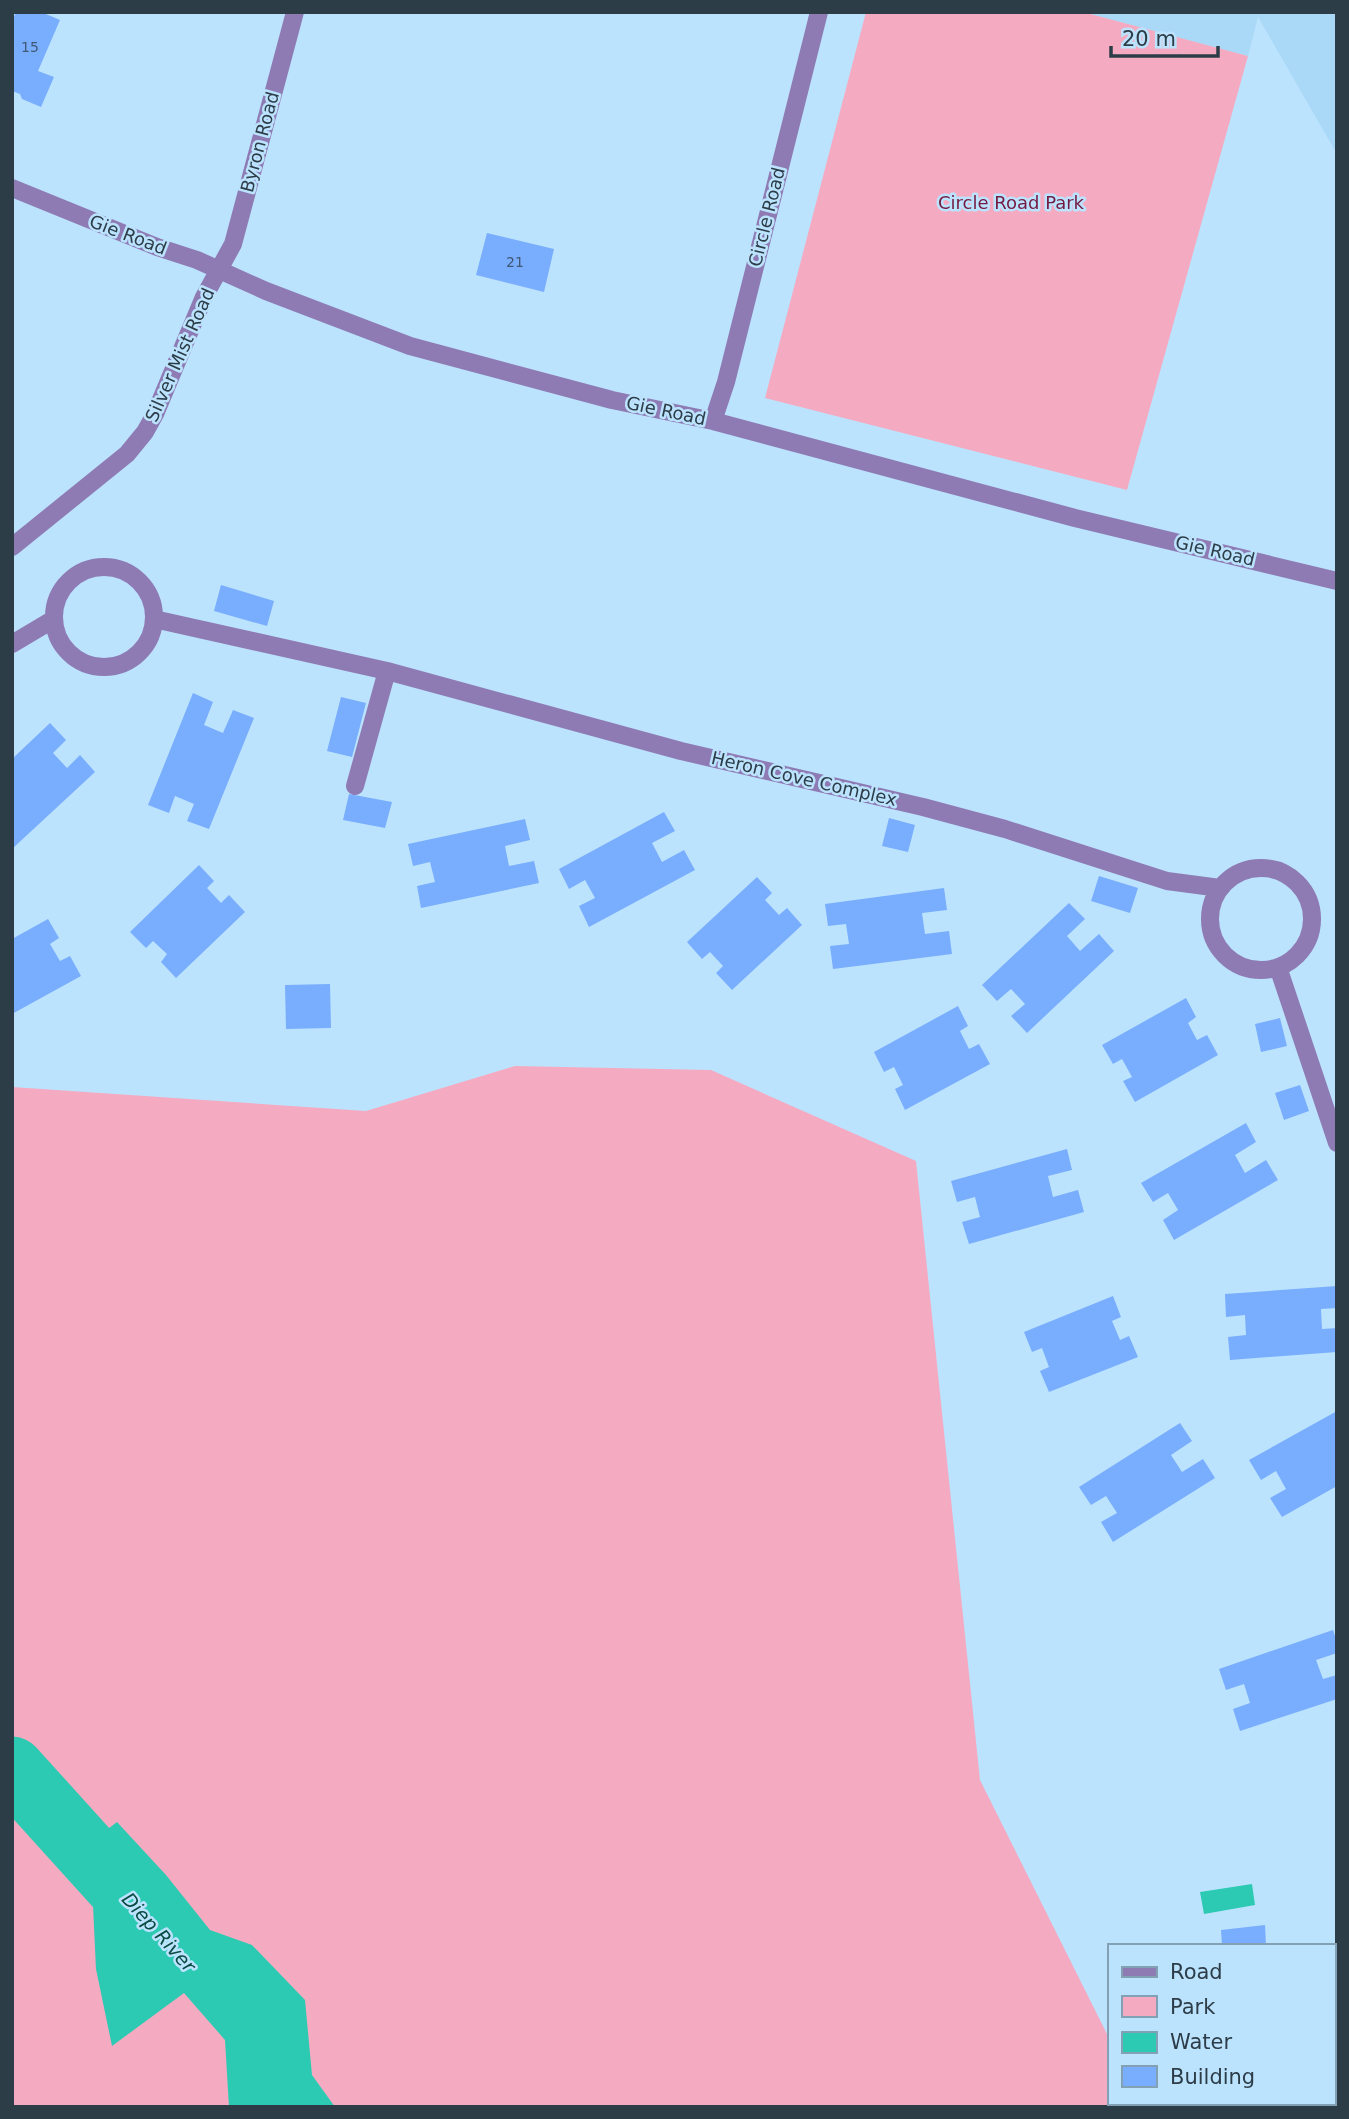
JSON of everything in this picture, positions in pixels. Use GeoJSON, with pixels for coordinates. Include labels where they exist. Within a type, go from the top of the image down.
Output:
{"type":"FeatureCollection","features":[{"type":"Feature","properties":{"kind":"street","name":"Byron Road"},"geometry":{"type":"LineString","coordinates":[[219,270],[233,244],[295,12]]}},
{"type":"Feature","properties":{"kind":"street","name":"Circle Road"},"geometry":{"type":"LineString","coordinates":[[713,421],[726,382],[819,12]]}},
{"type":"Feature","properties":{"kind":"street","name":"Gie Road"},"geometry":{"type":"LineString","coordinates":[[12,188],[410,346],[612,400],[713,421],[1024,505],[1337,581]]}},
{"type":"Feature","properties":{"kind":"street","name":"Silver Mist Road"},"geometry":{"type":"LineString","coordinates":[[12,547],[110,469],[145,432],[204,297],[219,270]]}},
{"type":"Feature","properties":{"kind":"street"},"geometry":{"type":"LineString","coordinates":[[111,567],[128,572],[143,584],[152,600],[154,619],[150,637],[140,652],[126,662],[111,667],[94,667],[78,661],[66,650],[57,636],[54,620],[56,602],[64,587],[77,575],[93,568],[111,567]]}},
{"type":"Feature","properties":{"kind":"street","name":"Heron Cove Complex"},"geometry":{"type":"LineString","coordinates":[[154,619],[387,671],[681,751],[923,807],[1005,829],[1167,881],[1220,888]]}},
{"type":"Feature","properties":{"kind":"street"},"geometry":{"type":"LineString","coordinates":[[12,644],[54,620]]}},
{"type":"Feature","properties":{"kind":"street"},"geometry":{"type":"LineString","coordinates":[[355,786],[387,671]]}},
{"type":"Feature","properties":{"kind":"street"},"geometry":{"type":"LineString","coordinates":[[1266,868],[1290,877],[1307,896],[1312,912],[1311,929],[1304,946],[1293,959],[1278,967],[1260,970],[1242,966],[1226,956],[1215,942],[1210,923],[1212,905],[1220,888],[1233,876],[1249,869],[1266,868]]}},
{"type":"Feature","properties":{"kind":"street"},"geometry":{"type":"LineString","coordinates":[[1278,967],[1337,1143]]}},
{"type":"Feature","properties":{"kind":"shaded area"},"geometry":{"type":"Polygon","coordinates":[[[1083,12],[1337,12],[1337,154],[1258,17],[1248,56],[1083,12]]]}},
{"type":"Feature","properties":{"kind":"green space","name":"Circle Road Park"},"geometry":{"type":"Polygon","coordinates":[[[866,12],[1083,12],[1248,56],[1127,490],[765,398],[866,12]]]}},
{"type":"Feature","properties":{"kind":"green space"},"geometry":{"type":"Polygon","coordinates":[[[515,1066],[711,1070],[916,1161],[980,1780],[1108,2036],[1108,2105],[1143,2107],[12,2107],[12,1087],[366,1111],[515,1066]]]}},
{"type":"Feature","properties":{"kind":"water"},"geometry":{"type":"Polygon","coordinates":[[[117,1822],[166,1875],[210,1930],[252,1945],[305,2000],[312,2075],[335,2107],[229,2107],[225,2040],[184,1993],[112,2046],[96,1969],[93,1905],[83,1848],[117,1822]]]}},
{"type":"Feature","properties":{"kind":"water"},"geometry":{"type":"Polygon","coordinates":[[[1252,1884],[1255,1905],[1204,1914],[1200,1892],[1252,1884]]]}},
{"type":"Feature","properties":{"kind":"building"},"geometry":{"type":"Polygon","coordinates":[[[16,12],[41,12],[60,20],[38,71],[54,77],[41,107],[22,99],[20,94],[12,91],[12,22],[16,12]]]}},
{"type":"Feature","properties":{"kind":"building"},"geometry":{"type":"Polygon","coordinates":[[[487,233],[554,249],[544,292],[476,275],[487,233]]]}},
{"type":"Feature","properties":{"kind":"building"},"geometry":{"type":"Polygon","coordinates":[[[221,585],[274,601],[267,626],[214,611],[221,585]]]}},
{"type":"Feature","properties":{"kind":"building"},"geometry":{"type":"Polygon","coordinates":[[[193,693],[213,702],[204,725],[223,733],[233,710],[254,718],[209,829],[187,821],[194,804],[175,796],[169,813],[148,805],[193,693]]]}},
{"type":"Feature","properties":{"kind":"building"},"geometry":{"type":"Polygon","coordinates":[[[341,697],[366,703],[352,757],[327,751],[341,697]]]}},
{"type":"Feature","properties":{"kind":"building"},"geometry":{"type":"Polygon","coordinates":[[[50,723],[66,740],[53,753],[67,768],[80,755],[95,772],[12,849],[12,759],[50,723]]]}},
{"type":"Feature","properties":{"kind":"building"},"geometry":{"type":"Polygon","coordinates":[[[349,794],[392,802],[385,828],[343,820],[349,794]]]}},
{"type":"Feature","properties":{"kind":"building"},"geometry":{"type":"Polygon","coordinates":[[[664,812],[675,831],[652,843],[662,862],[684,850],[695,870],[589,927],[579,906],[595,898],[585,880],[569,889],[559,869],[664,812]]]}},
{"type":"Feature","properties":{"kind":"building"},"geometry":{"type":"Polygon","coordinates":[[[889,818],[915,825],[908,852],[882,846],[889,818]]]}},
{"type":"Feature","properties":{"kind":"building"},"geometry":{"type":"Polygon","coordinates":[[[525,819],[530,840],[505,846],[509,866],[534,861],[539,883],[421,908],[417,886],[435,882],[430,862],[413,866],[408,844],[525,819]]]}},
{"type":"Feature","properties":{"kind":"building"},"geometry":{"type":"Polygon","coordinates":[[[199,865],[214,881],[207,888],[221,903],[229,895],[245,912],[176,978],[161,962],[167,954],[153,941],[146,948],[130,932],[199,865]]]}},
{"type":"Feature","properties":{"kind":"building"},"geometry":{"type":"Polygon","coordinates":[[[1099,876],[1138,888],[1130,913],[1091,901],[1099,876]]]}},
{"type":"Feature","properties":{"kind":"building"},"geometry":{"type":"Polygon","coordinates":[[[757,877],[772,893],[765,900],[779,915],[787,908],[802,925],[732,990],[716,973],[723,966],[710,952],[702,959],[687,942],[757,877]]]}},
{"type":"Feature","properties":{"kind":"building"},"geometry":{"type":"Polygon","coordinates":[[[944,888],[947,910],[922,913],[925,934],[949,931],[952,954],[833,969],[830,946],[849,944],[846,924],[828,926],[825,904],[944,888]]]}},
{"type":"Feature","properties":{"kind":"building"},"geometry":{"type":"Polygon","coordinates":[[[1069,903],[1085,919],[1067,936],[1080,951],[1099,934],[1114,951],[1027,1033],[1011,1016],[1025,1004],[1011,989],[997,1001],[982,985],[1069,903]]]}},
{"type":"Feature","properties":{"kind":"building"},"geometry":{"type":"Polygon","coordinates":[[[48,919],[59,938],[50,944],[60,961],[70,956],[81,976],[12,1014],[12,939],[48,919]]]}},
{"type":"Feature","properties":{"kind":"building"},"geometry":{"type":"Polygon","coordinates":[[[330,984],[331,1028],[286,1029],[285,985],[330,984]]]}},
{"type":"Feature","properties":{"kind":"building"},"geometry":{"type":"Polygon","coordinates":[[[1186,998],[1196,1017],[1188,1023],[1197,1040],[1207,1035],[1218,1055],[1135,1102],[1123,1081],[1132,1077],[1122,1059],[1113,1064],[1102,1045],[1186,998]]]}},
{"type":"Feature","properties":{"kind":"building"},"geometry":{"type":"Polygon","coordinates":[[[958,1006],[968,1026],[960,1031],[969,1049],[979,1044],[990,1064],[905,1110],[895,1089],[903,1085],[894,1067],[884,1072],[874,1052],[958,1006]]]}},
{"type":"Feature","properties":{"kind":"building"},"geometry":{"type":"Polygon","coordinates":[[[1280,1018],[1287,1046],[1261,1052],[1255,1024],[1280,1018]]]}},
{"type":"Feature","properties":{"kind":"building"},"geometry":{"type":"Polygon","coordinates":[[[1300,1085],[1309,1111],[1284,1120],[1275,1093],[1300,1085]]]}},
{"type":"Feature","properties":{"kind":"building"},"geometry":{"type":"Polygon","coordinates":[[[1246,1123],[1256,1142],[1235,1155],[1245,1173],[1266,1160],[1278,1180],[1174,1240],[1163,1220],[1178,1210],[1168,1193],[1153,1202],[1141,1183],[1246,1123]]]}},
{"type":"Feature","properties":{"kind":"building"},"geometry":{"type":"Polygon","coordinates":[[[1067,1149],[1072,1170],[1048,1176],[1053,1197],[1078,1190],[1084,1212],[969,1244],[962,1222],[980,1217],[975,1197],[957,1202],[951,1181],[1067,1149]]]}},
{"type":"Feature","properties":{"kind":"building"},"geometry":{"type":"Polygon","coordinates":[[[1337,1286],[1337,1308],[1321,1309],[1322,1329],[1337,1328],[1337,1352],[1230,1360],[1228,1337],[1246,1335],[1245,1315],[1226,1317],[1225,1294],[1337,1286]]]}},
{"type":"Feature","properties":{"kind":"building"},"geometry":{"type":"Polygon","coordinates":[[[1113,1296],[1121,1317],[1112,1321],[1120,1340],[1129,1336],[1138,1357],[1049,1392],[1040,1371],[1049,1367],[1042,1348],[1032,1352],[1024,1332],[1113,1296]]]}},
{"type":"Feature","properties":{"kind":"building"},"geometry":{"type":"Polygon","coordinates":[[[1337,1411],[1337,1486],[1282,1517],[1270,1498],[1286,1489],[1276,1471],[1261,1480],[1249,1460],[1337,1411]]]}},
{"type":"Feature","properties":{"kind":"building"},"geometry":{"type":"Polygon","coordinates":[[[1180,1423],[1192,1441],[1171,1455],[1182,1472],[1203,1459],[1215,1478],[1113,1542],[1101,1522],[1117,1513],[1106,1496],[1091,1505],[1079,1487],[1180,1423]]]}},
{"type":"Feature","properties":{"kind":"building"},"geometry":{"type":"Polygon","coordinates":[[[1333,1630],[1337,1653],[1316,1660],[1323,1679],[1337,1675],[1337,1699],[1240,1731],[1233,1709],[1250,1703],[1244,1684],[1226,1690],[1219,1669],[1333,1630]]]}},
{"type":"Feature","properties":{"kind":"building"},"geometry":{"type":"Polygon","coordinates":[[[1265,1925],[1266,1944],[1222,1944],[1221,1930],[1265,1925]]]}},
{"type":"Feature","properties":{"kind":"waterway","name":"Diep River"},"geometry":{"type":"LineString","coordinates":[[12,1769],[144,1915]]}}]}
